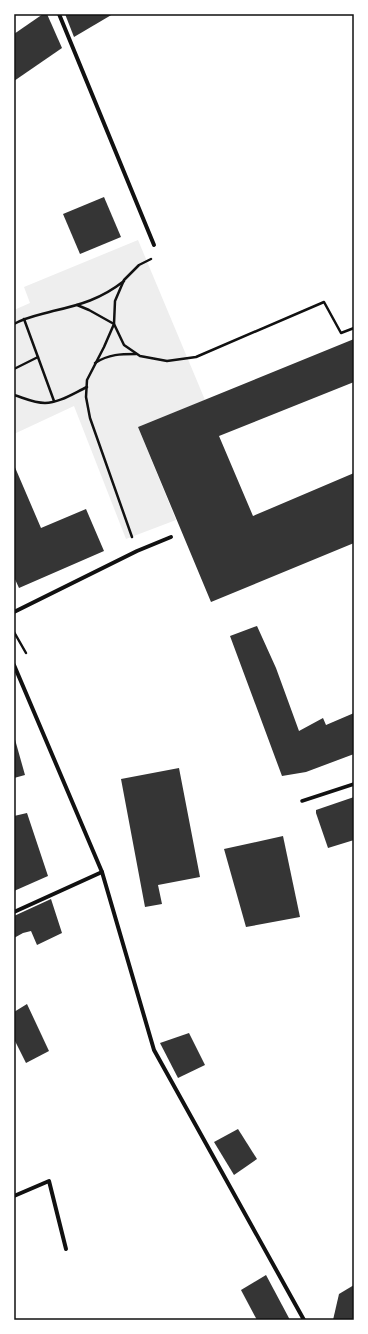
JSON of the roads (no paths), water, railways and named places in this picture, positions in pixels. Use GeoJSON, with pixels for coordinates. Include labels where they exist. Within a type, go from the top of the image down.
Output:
{"type":"FeatureCollection","features":[{"type":"Feature","properties":{"kind":"street"},"geometry":{"type":"LineString","coordinates":[[59,14],[154,245]]}},
{"type":"Feature","properties":{"kind":"street"},"geometry":{"type":"LineString","coordinates":[[14,612],[137,551],[171,537]]}},
{"type":"Feature","properties":{"kind":"street"},"geometry":{"type":"LineString","coordinates":[[14,665],[102,872],[154,1050],[304,1320]]}},
{"type":"Feature","properties":{"kind":"street"},"geometry":{"type":"LineString","coordinates":[[302,801],[354,784]]}},
{"type":"Feature","properties":{"kind":"street"},"geometry":{"type":"LineString","coordinates":[[14,912],[102,872]]}},
{"type":"Feature","properties":{"kind":"street"},"geometry":{"type":"LineString","coordinates":[[14,1196],[49,1181],[66,1249]]}}]}
